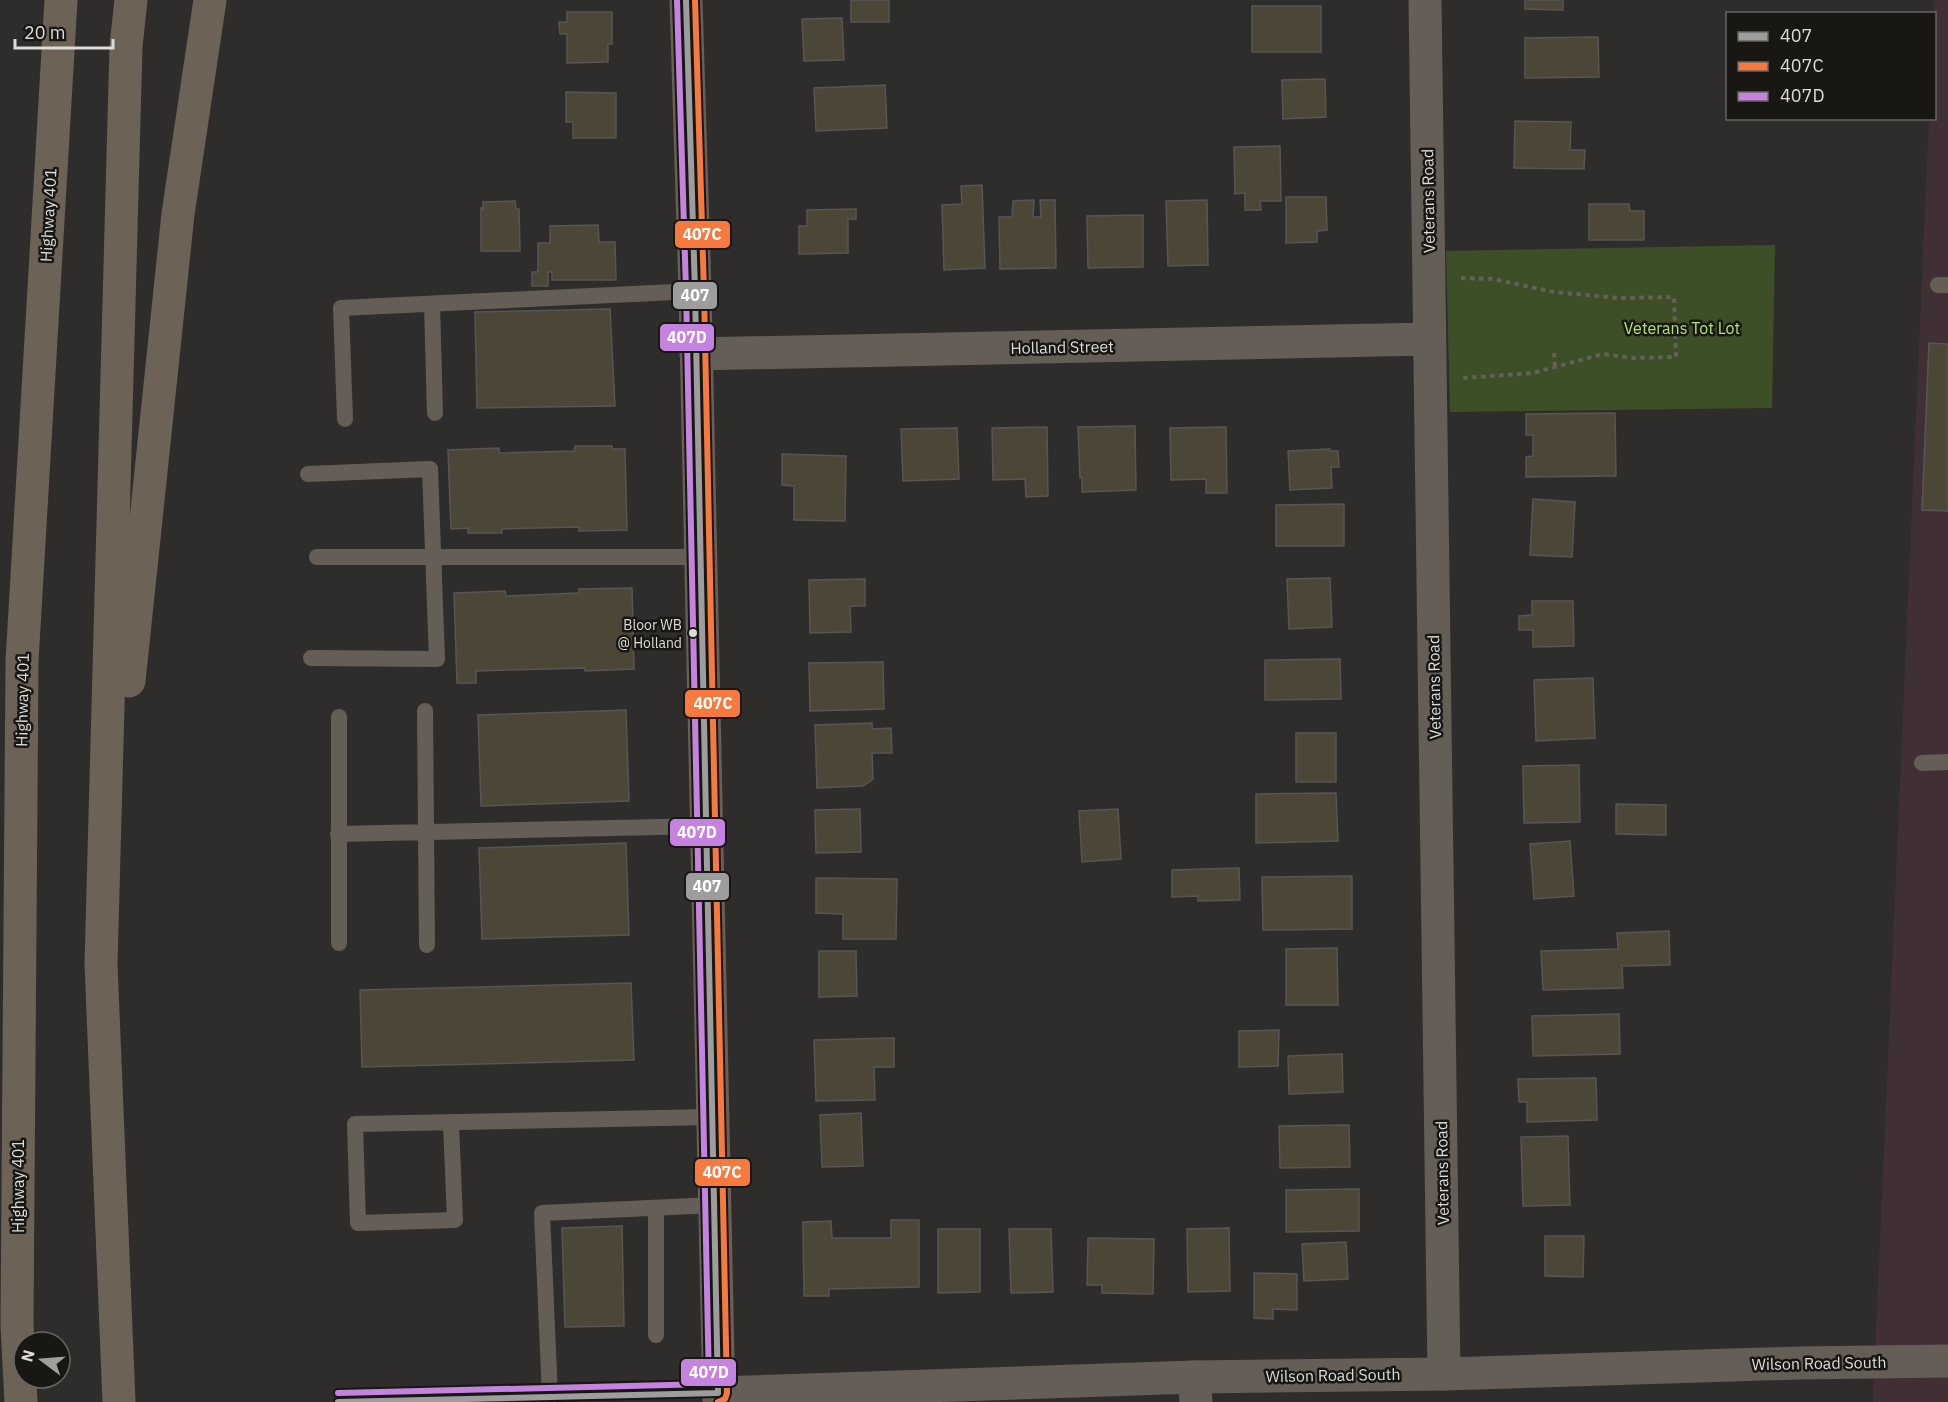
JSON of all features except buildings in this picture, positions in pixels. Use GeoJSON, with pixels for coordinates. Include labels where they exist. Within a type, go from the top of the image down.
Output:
{"type":"FeatureCollection","features":[{"type":"Feature","properties":{"kind":"highway","name":"Highway 401"},"geometry":{"type":"LineString","coordinates":[[21,1402],[17,1324],[22,661],[60,0]]}},
{"type":"Feature","properties":{"kind":"highway"},"geometry":{"type":"LineString","coordinates":[[119,1402],[101,963],[126,58],[131,0]]}},
{"type":"Feature","properties":{"kind":"highway"},"geometry":{"type":"LineString","coordinates":[[101,963],[149,478],[178,214],[210,0]]}},
{"type":"Feature","properties":{"kind":"main road"},"geometry":{"type":"LineString","coordinates":[[686,0],[695,291],[718,1397]]}},
{"type":"Feature","properties":{"kind":"street","name":"Veterans Road"},"geometry":{"type":"LineString","coordinates":[[1425,0],[1444,1374]]}},
{"type":"Feature","properties":{"kind":"street","name":"Holland Street"},"geometry":{"type":"LineString","coordinates":[[696,354],[1429,339]]}},
{"type":"Feature","properties":{"kind":"street","name":"Wilson Road South"},"geometry":{"type":"LineString","coordinates":[[718,1397],[1195,1389],[1444,1374],[1799,1363],[1948,1361]]}},
{"type":"Feature","properties":{"kind":"lane"},"geometry":{"type":"LineString","coordinates":[[345,419],[341,308],[695,291]]}},
{"type":"Feature","properties":{"kind":"lane"},"geometry":{"type":"LineString","coordinates":[[432,304],[435,413]]}},
{"type":"Feature","properties":{"kind":"lane"},"geometry":{"type":"LineString","coordinates":[[308,474],[430,470],[437,659],[311,658]]}},
{"type":"Feature","properties":{"kind":"lane"},"geometry":{"type":"LineString","coordinates":[[317,557],[700,556]]}},
{"type":"Feature","properties":{"kind":"lane"},"geometry":{"type":"LineString","coordinates":[[425,711],[427,945]]}},
{"type":"Feature","properties":{"kind":"lane"},"geometry":{"type":"LineString","coordinates":[[339,717],[339,943]]}},
{"type":"Feature","properties":{"kind":"lane"},"geometry":{"type":"LineString","coordinates":[[1923,763],[1948,762]]}},
{"type":"Feature","properties":{"kind":"lane"},"geometry":{"type":"LineString","coordinates":[[338,834],[705,826]]}},
{"type":"Feature","properties":{"kind":"lane"},"geometry":{"type":"LineString","coordinates":[[452,1123],[455,1220],[358,1222],[355,1124],[712,1117]]}},
{"type":"Feature","properties":{"kind":"lane"},"geometry":{"type":"LineString","coordinates":[[550,1397],[542,1213],[714,1205]]}},
{"type":"Feature","properties":{"kind":"lane"},"geometry":{"type":"LineString","coordinates":[[656,1208],[656,1335]]}},
{"type":"Feature","properties":{"kind":"path"},"geometry":{"type":"LineString","coordinates":[[1459,278],[1493,279],[1554,292],[1619,298],[1674,297],[1676,357],[1633,358],[1603,354],[1533,373],[1460,378]]}},
{"type":"Feature","properties":{"kind":"path"},"geometry":{"type":"LineString","coordinates":[[1553,300],[1554,292]]}},
{"type":"Feature","properties":{"kind":"path"},"geometry":{"type":"LineString","coordinates":[[1554,353],[1555,367]]}},
{"type":"Feature","properties":{"kind":"shaded area"},"geometry":{"type":"Polygon","coordinates":[[[1934,0],[1948,0],[1948,1402],[1873,1402],[1929,120],[1936,120],[1936,12],[1934,12],[1934,0]]]}},
{"type":"Feature","properties":{"kind":"green space","name":"Veterans Tot Lot"},"geometry":{"type":"Polygon","coordinates":[[[1775,245],[1772,408],[1450,412],[1446,251],[1775,245]]]}},
{"type":"Feature","properties":{"kind":"transit line","name":"407D"},"geometry":{"type":"LineString","coordinates":[[338,1393],[709,1384],[686,291],[677,0]]}},
{"type":"Feature","properties":{"kind":"transit line","name":"407"},"geometry":{"type":"LineString","coordinates":[[338,1402],[718,1393],[695,291],[686,0]]}},
{"type":"Feature","properties":{"kind":"transit line","name":"407C"},"geometry":{"type":"LineString","coordinates":[[695,0],[704,291],[727,1393],[725,1399],[718,1402]]}},
{"type":"Feature","properties":{"kind":"place","name":"Bloor WB @ Holland"},"geometry":{"type":"Point","coordinates":[693,633]}}]}
